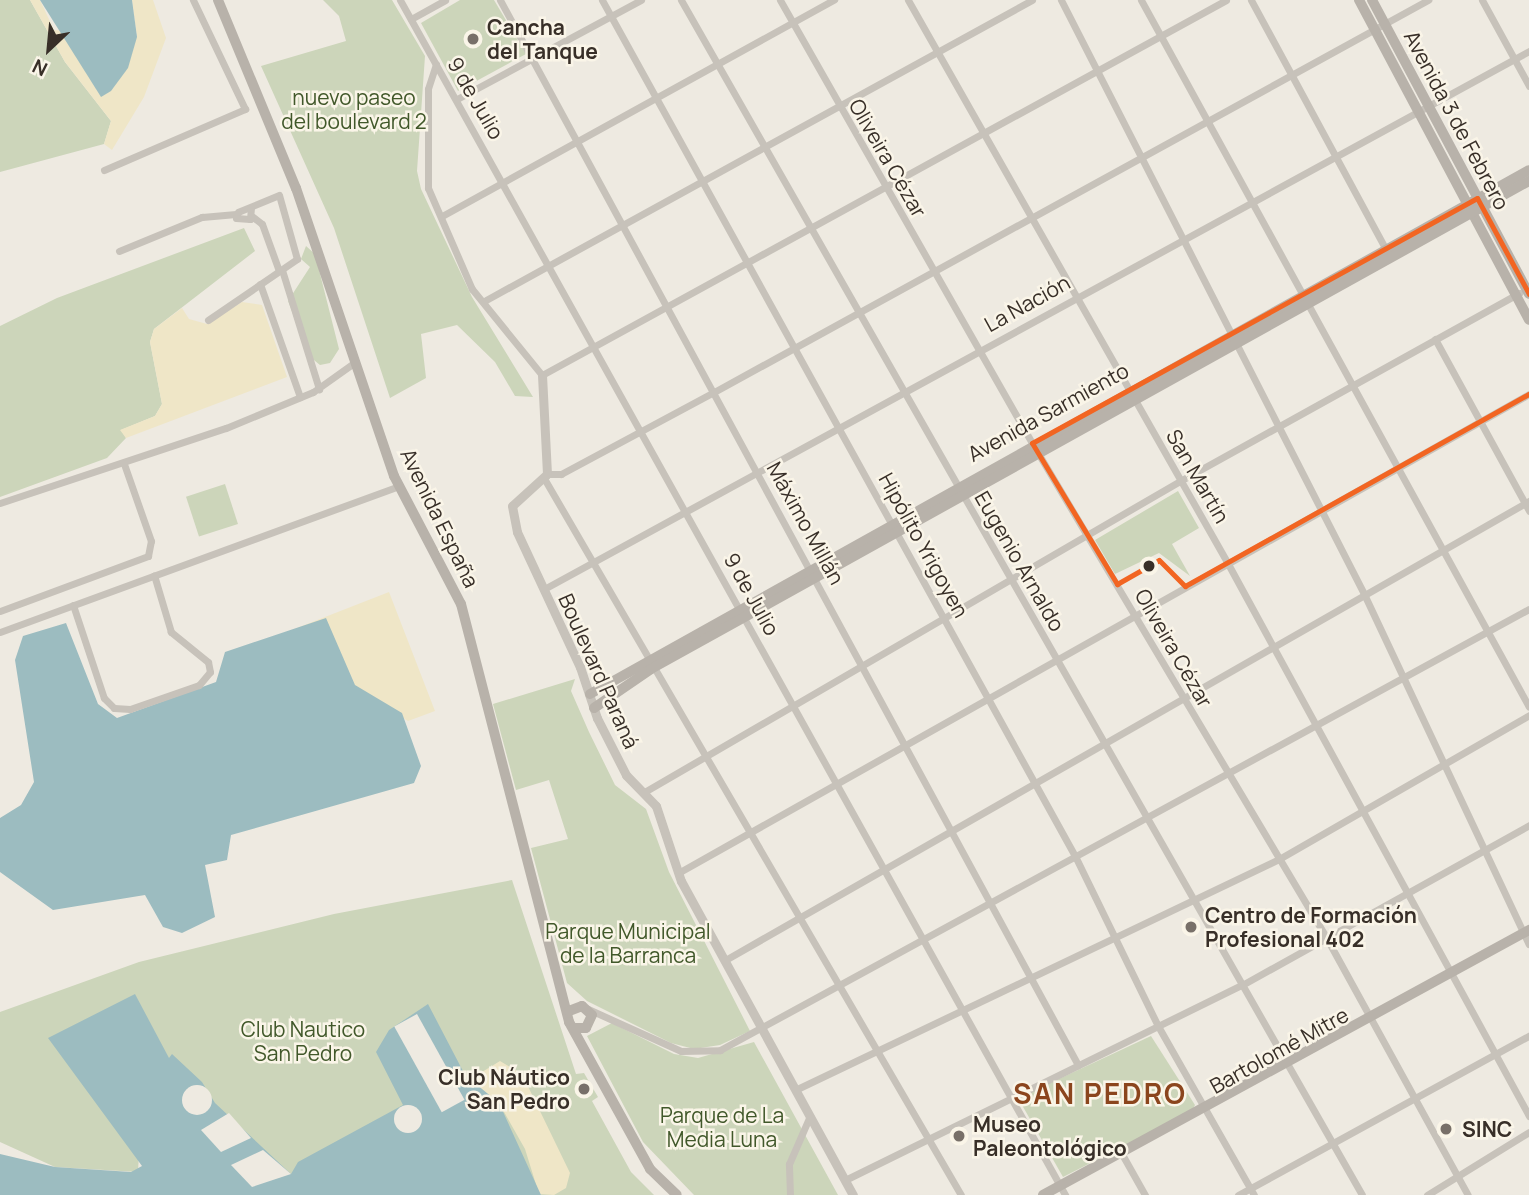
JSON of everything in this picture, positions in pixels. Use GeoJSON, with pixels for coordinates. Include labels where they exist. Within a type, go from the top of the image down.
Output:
{"type":"FeatureCollection","features":[{"type":"Feature","properties":{"kind":"main road","name":"Avenida España"},"geometry":{"type":"LineString","coordinates":[[218,0],[288,166],[399,486],[461,604],[563,985],[579,1009],[582,1030],[650,1169],[677,1195]]}},
{"type":"Feature","properties":{"kind":"main road","name":"Avenida 3 de Febrero"},"geometry":{"type":"LineString","coordinates":[[1359,0],[1380,25]]}},
{"type":"Feature","properties":{"kind":"main road","name":"Avenida 3 de Febrero"},"geometry":{"type":"LineString","coordinates":[[1372,0],[1380,25],[1475,205],[1529,320]]}},
{"type":"Feature","properties":{"kind":"main road","name":"Avenida Sarmiento"},"geometry":{"type":"LineString","coordinates":[[590,694],[745,619],[818,580],[895,528],[1032,443],[1131,394],[1388,253],[1475,205],[1529,170]]}},
{"type":"Feature","properties":{"kind":"main road","name":"Avenida Sarmiento"},"geometry":{"type":"LineString","coordinates":[[1475,205],[1529,181]]}},
{"type":"Feature","properties":{"kind":"main road","name":"Avenida 3 de Febrero"},"geometry":{"type":"LineString","coordinates":[[1475,205],[1528,291]]}},
{"type":"Feature","properties":{"kind":"main road","name":"Avenida Sarmiento"},"geometry":{"type":"LineString","coordinates":[[959,490],[1038,453],[1131,394]]}},
{"type":"Feature","properties":{"kind":"main road","name":"Avenida Sarmiento"},"geometry":{"type":"LineString","coordinates":[[594,708],[649,666],[740,609],[812,569],[895,528]]}},
{"type":"Feature","properties":{"kind":"main road","name":"Bartolomé Mitre"},"geometry":{"type":"LineString","coordinates":[[1044,1195],[1063,1191],[1372,1021],[1526,932]]}},
{"type":"Feature","properties":{"kind":"main road","name":"Avenida España"},"geometry":{"type":"LineString","coordinates":[[579,1009],[582,1030]]}},
{"type":"Feature","properties":{"kind":"street"},"geometry":{"type":"LineString","coordinates":[[104,170],[245,109],[193,0]]}},
{"type":"Feature","properties":{"kind":"street","name":"9 de Julio"},"geometry":{"type":"LineString","coordinates":[[400,0],[688,512],[923,943],[1013,1096],[1063,1191]]}},
{"type":"Feature","properties":{"kind":"street"},"geometry":{"type":"LineString","coordinates":[[411,19],[445,0]]}},
{"type":"Feature","properties":{"kind":"street","name":"Máximo Millán"},"geometry":{"type":"LineString","coordinates":[[500,0],[818,580],[1078,1065]]}},
{"type":"Feature","properties":{"kind":"street","name":"Hipólito Yrigoyen"},"geometry":{"type":"LineString","coordinates":[[603,0],[750,261],[1076,858],[1158,1026],[1252,1192]]}},
{"type":"Feature","properties":{"kind":"street"},"geometry":{"type":"LineString","coordinates":[[457,99],[641,0]]}},
{"type":"Feature","properties":{"kind":"street","name":"Eugenio Arnaldo"},"geometry":{"type":"LineString","coordinates":[[681,0],[1363,1195]]}},
{"type":"Feature","properties":{"kind":"street","name":"Oliveira Cézar"},"geometry":{"type":"LineString","coordinates":[[780,0],[978,351],[1326,937],[1412,1098],[1468,1195]]}},
{"type":"Feature","properties":{"kind":"street"},"geometry":{"type":"LineString","coordinates":[[442,216],[655,96],[834,0]]}},
{"type":"Feature","properties":{"kind":"street","name":"San Martín"},"geometry":{"type":"LineString","coordinates":[[908,0],[1227,562],[1365,810],[1529,1116]]}},
{"type":"Feature","properties":{"kind":"street"},"geometry":{"type":"LineString","coordinates":[[1062,0],[1100,67],[1364,593],[1526,932],[1529,944]]}},
{"type":"Feature","properties":{"kind":"street"},"geometry":{"type":"LineString","coordinates":[[1141,0],[1440,552],[1529,707]]}},
{"type":"Feature","properties":{"kind":"street"},"geometry":{"type":"LineString","coordinates":[[542,375],[1226,0]]}},
{"type":"Feature","properties":{"kind":"street"},"geometry":{"type":"LineString","coordinates":[[1251,0],[1388,253]]}},
{"type":"Feature","properties":{"kind":"street"},"geometry":{"type":"LineString","coordinates":[[546,477],[561,474],[714,392],[933,269],[1428,0]]}},
{"type":"Feature","properties":{"kind":"street"},"geometry":{"type":"LineString","coordinates":[[1482,0],[1529,86]]}},
{"type":"Feature","properties":{"kind":"street"},"geometry":{"type":"LineString","coordinates":[[486,300],[1028,1]]}},
{"type":"Feature","properties":{"kind":"street","name":"La Nación"},"geometry":{"type":"LineString","coordinates":[[544,589],[904,393],[1077,295],[1529,51]]}},
{"type":"Feature","properties":{"kind":"street"},"geometry":{"type":"LineString","coordinates":[[436,64],[428,89],[424,167],[472,289],[486,300],[542,375],[546,477],[649,666],[800,917],[874,1053],[961,1195]]}},
{"type":"Feature","properties":{"kind":"street"},"geometry":{"type":"LineString","coordinates":[[119,251],[202,217],[236,214],[274,195],[282,199],[299,254],[281,270],[208,320]]}},
{"type":"Feature","properties":{"kind":"street"},"geometry":{"type":"LineString","coordinates":[[251,208],[253,217],[262,224],[281,270],[319,389]]}},
{"type":"Feature","properties":{"kind":"street"},"geometry":{"type":"LineString","coordinates":[[236,214],[241,221],[253,217]]}},
{"type":"Feature","properties":{"kind":"street"},"geometry":{"type":"LineString","coordinates":[[260,284],[300,397]]}},
{"type":"Feature","properties":{"kind":"street"},"geometry":{"type":"LineString","coordinates":[[646,791],[1180,481],[1516,295],[1528,291]]}},
{"type":"Feature","properties":{"kind":"street"},"geometry":{"type":"LineString","coordinates":[[727,959],[1102,740],[1183,697],[1364,593],[1528,505],[1435,340]]}},
{"type":"Feature","properties":{"kind":"street"},"geometry":{"type":"LineString","coordinates":[[0,503],[124,464],[300,397],[319,389],[355,362]]}},
{"type":"Feature","properties":{"kind":"street"},"geometry":{"type":"LineString","coordinates":[[678,873],[1529,394]]}},
{"type":"Feature","properties":{"kind":"street"},"geometry":{"type":"LineString","coordinates":[[0,611],[148,556],[151,541],[124,464]]}},
{"type":"Feature","properties":{"kind":"street","name":"Boulevard Paraná"},"geometry":{"type":"LineString","coordinates":[[546,477],[516,501],[512,514],[594,708],[626,775],[646,791],[678,873],[853,1195]]}},
{"type":"Feature","properties":{"kind":"street"},"geometry":{"type":"LineString","coordinates":[[0,632],[399,486]]}},
{"type":"Feature","properties":{"kind":"street"},"geometry":{"type":"LineString","coordinates":[[73,605],[104,698],[114,708],[130,709],[199,685],[209,672],[208,662],[171,632],[154,575]]}},
{"type":"Feature","properties":{"kind":"street"},"geometry":{"type":"LineString","coordinates":[[579,1009],[612,1018],[696,1054],[763,1030],[1529,609]]}},
{"type":"Feature","properties":{"kind":"street"},"geometry":{"type":"LineString","coordinates":[[795,1090],[1117,939],[1279,859],[1529,715]]}},
{"type":"Feature","properties":{"kind":"street"},"geometry":{"type":"LineString","coordinates":[[845,1180],[1242,985],[1485,847],[1529,825]]}},
{"type":"Feature","properties":{"kind":"street"},"geometry":{"type":"LineString","coordinates":[[582,1030],[612,1018]]}},
{"type":"Feature","properties":{"kind":"street"},"geometry":{"type":"LineString","coordinates":[[1238,1195],[1252,1192],[1332,1142],[1529,1036]]}},
{"type":"Feature","properties":{"kind":"street"},"geometry":{"type":"LineString","coordinates":[[790,1195],[789,1164],[809,1118]]}},
{"type":"Feature","properties":{"kind":"street"},"geometry":{"type":"LineString","coordinates":[[1427,1195],[1529,1132]]}},
{"type":"Feature","properties":{"kind":"street"},"geometry":{"type":"LineString","coordinates":[[1123,1156],[1145,1195]]}},
{"type":"Feature","properties":{"kind":"green space"},"geometry":{"type":"Polygon","coordinates":[[[0,0],[30,0],[65,62],[111,121],[104,144],[0,172],[0,0]]]}},
{"type":"Feature","properties":{"kind":"green space","name":"nuevo paseo del boulevard 2"},"geometry":{"type":"Polygon","coordinates":[[[323,0],[392,0],[425,56],[417,171],[421,189],[472,297],[533,397],[515,396],[495,362],[457,325],[421,334],[426,378],[390,398],[334,228],[261,66],[346,41],[339,16],[323,0]]]}},
{"type":"Feature","properties":{"kind":"green space","name":"Cancha del Tanque"},"geometry":{"type":"Polygon","coordinates":[[[460,0],[494,0],[526,54],[458,91],[421,23],[460,0]]]}},
{"type":"Feature","properties":{"kind":"green space"},"geometry":{"type":"Polygon","coordinates":[[[244,228],[255,251],[154,329],[150,342],[162,404],[155,416],[121,430],[126,438],[107,458],[0,497],[0,326],[57,298],[244,228]]]}},
{"type":"Feature","properties":{"kind":"green space"},"geometry":{"type":"Polygon","coordinates":[[[306,246],[315,254],[339,349],[330,363],[320,365],[309,356],[288,301],[310,267],[301,259],[306,246]]]}},
{"type":"Feature","properties":{"kind":"green space"},"geometry":{"type":"Polygon","coordinates":[[[225,484],[238,524],[199,537],[186,497],[225,484]]]}},
{"type":"Feature","properties":{"kind":"green space"},"geometry":{"type":"Polygon","coordinates":[[[1178,491],[1199,528],[1172,544],[1190,576],[1159,553],[1115,574],[1095,540],[1178,491]]]}},
{"type":"Feature","properties":{"kind":"green space","name":"Parque Municipal de la Barranca"},"geometry":{"type":"Polygon","coordinates":[[[575,679],[571,691],[615,785],[646,809],[669,872],[750,1031],[720,1045],[694,1049],[671,1043],[587,1001],[567,983],[531,848],[568,839],[549,780],[516,790],[493,704],[575,679]]]}},
{"type":"Feature","properties":{"kind":"green space","name":"Club Nautico San Pedro"},"geometry":{"type":"Polygon","coordinates":[[[512,880],[576,1074],[584,1073],[598,1097],[592,1101],[631,1172],[654,1195],[541,1195],[465,1099],[294,1190],[139,1153],[138,1172],[55,1167],[0,1142],[0,1012],[139,962],[334,914],[512,880]]]}},
{"type":"Feature","properties":{"kind":"green space","name":"Parque de La Media Luna"},"geometry":{"type":"Polygon","coordinates":[[[612,1023],[674,1054],[698,1058],[754,1042],[838,1195],[694,1195],[643,1142],[587,1036],[612,1023]]]}},
{"type":"Feature","properties":{"kind":"green space"},"geometry":{"type":"Polygon","coordinates":[[[1151,1036],[1195,1105],[1191,1112],[1063,1177],[1018,1098],[1151,1036]]]}},
{"type":"Feature","properties":{"kind":"sand"},"geometry":{"type":"Polygon","coordinates":[[[30,0],[40,0],[54,30],[137,37],[132,0],[153,0],[166,38],[144,97],[112,150],[104,144],[111,121],[65,62],[30,0]]]}},
{"type":"Feature","properties":{"kind":"sand"},"geometry":{"type":"Polygon","coordinates":[[[242,302],[262,305],[287,377],[126,438],[120,430],[155,416],[162,404],[150,342],[154,329],[182,308],[189,319],[207,324],[242,302]]]}},
{"type":"Feature","properties":{"kind":"sand"},"geometry":{"type":"Polygon","coordinates":[[[389,592],[435,711],[408,721],[359,692],[238,651],[389,592]]]}},
{"type":"Feature","properties":{"kind":"sand"},"geometry":{"type":"Polygon","coordinates":[[[500,1061],[522,1074],[570,1173],[566,1188],[554,1195],[539,1194],[525,1149],[499,1103],[469,1080],[500,1061]]]}},
{"type":"Feature","properties":{"kind":"water"},"geometry":{"type":"Polygon","coordinates":[[[40,0],[132,0],[137,37],[128,68],[111,91],[101,97],[40,0]]]}},
{"type":"Feature","properties":{"kind":"water"},"geometry":{"type":"Polygon","coordinates":[[[326,618],[355,685],[402,713],[421,766],[414,783],[231,835],[227,860],[205,865],[215,917],[182,933],[163,927],[145,895],[53,910],[0,872],[0,818],[21,805],[34,782],[15,660],[23,636],[66,623],[98,704],[117,718],[216,682],[225,652],[326,618]]]}},
{"type":"Feature","properties":{"kind":"water"},"geometry":{"type":"Polygon","coordinates":[[[135,994],[169,1058],[172,1054],[202,1082],[215,1103],[291,1174],[298,1162],[403,1105],[376,1052],[389,1030],[428,1004],[465,1075],[462,1081],[476,1084],[499,1103],[541,1195],[0,1195],[0,1154],[55,1167],[131,1172],[142,1166],[48,1038],[135,994]]]}},
{"type":"Feature","properties":{"kind":"pier"},"geometry":{"type":"Polygon","coordinates":[[[417,1014],[465,1100],[442,1112],[394,1027],[417,1014]]]}},
{"type":"Feature","properties":{"kind":"pier"},"geometry":{"type":"Polygon","coordinates":[[[197,1085],[208,1089],[212,1100],[208,1111],[197,1115],[186,1111],[182,1100],[186,1089],[197,1085]]]}},
{"type":"Feature","properties":{"kind":"pier"},"geometry":{"type":"Polygon","coordinates":[[[408,1105],[418,1109],[422,1119],[418,1129],[408,1133],[398,1129],[394,1119],[398,1109],[408,1105]]]}},
{"type":"Feature","properties":{"kind":"pier"},"geometry":{"type":"Polygon","coordinates":[[[229,1113],[251,1138],[221,1152],[201,1130],[229,1113]]]}},
{"type":"Feature","properties":{"kind":"pier"},"geometry":{"type":"Polygon","coordinates":[[[263,1150],[291,1174],[252,1187],[231,1165],[263,1150]]]}},
{"type":"Feature","properties":{"kind":"transit line"},"geometry":{"type":"LineString","coordinates":[[1529,294],[1477,198],[1032,443],[1117,584],[1159,560],[1185,586],[1529,394]]}},
{"type":"Feature","properties":{"kind":"place","name":"Cancha del Tanque"},"geometry":{"type":"Point","coordinates":[473,39]}},
{"type":"Feature","properties":{"kind":"place","name":"Centro de Formación Profesional 402"},"geometry":{"type":"Point","coordinates":[1191,927]}},
{"type":"Feature","properties":{"kind":"place","name":"Club Náutico San Pedro"},"geometry":{"type":"Point","coordinates":[584,1089]}},
{"type":"Feature","properties":{"kind":"place","name":"SINC"},"geometry":{"type":"Point","coordinates":[1446,1129]}},
{"type":"Feature","properties":{"kind":"place","name":"Museo Paleontológico"},"geometry":{"type":"Point","coordinates":[959,1136]}},
{"type":"Feature","properties":{"kind":"district","name":"SAN PEDRO"},"geometry":{"type":"Point","coordinates":[1100,1093]}}]}
